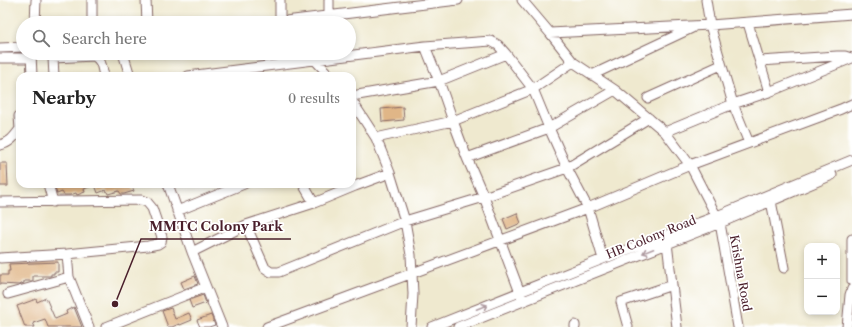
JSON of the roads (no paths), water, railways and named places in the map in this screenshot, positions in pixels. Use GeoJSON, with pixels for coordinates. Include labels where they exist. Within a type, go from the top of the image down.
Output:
{"type":"FeatureCollection","features":[{"type":"Feature","properties":{"kind":"street"},"geometry":{"type":"LineString","coordinates":[[35,16],[36,0]]}},
{"type":"Feature","properties":{"kind":"street"},"geometry":{"type":"LineString","coordinates":[[92,0],[92,16]]}},
{"type":"Feature","properties":{"kind":"street"},"geometry":{"type":"LineString","coordinates":[[146,0],[147,16]]}},
{"type":"Feature","properties":{"kind":"street"},"geometry":{"type":"LineString","coordinates":[[280,0],[280,16]]}},
{"type":"Feature","properties":{"kind":"street"},"geometry":{"type":"LineString","coordinates":[[329,0],[329,16],[381,5],[458,0]]}},
{"type":"Feature","properties":{"kind":"street","name":"Krishna Road"},"geometry":{"type":"LineString","coordinates":[[522,0],[573,62],[615,90],[665,132],[690,165],[718,220],[738,327]]}},
{"type":"Feature","properties":{"kind":"street"},"geometry":{"type":"LineString","coordinates":[[706,0],[710,25],[733,104],[749,143]]}},
{"type":"Feature","properties":{"kind":"street"},"geometry":{"type":"LineString","coordinates":[[550,33],[748,23],[852,14]]}},
{"type":"Feature","properties":{"kind":"street"},"geometry":{"type":"LineString","coordinates":[[748,23],[769,92]]}},
{"type":"Feature","properties":{"kind":"street"},"geometry":{"type":"LineString","coordinates":[[592,75],[696,26]]}},
{"type":"Feature","properties":{"kind":"street"},"geometry":{"type":"LineString","coordinates":[[356,54],[425,46],[491,41],[498,45],[533,89],[567,168],[588,208],[603,259]]}},
{"type":"Feature","properties":{"kind":"street"},"geometry":{"type":"LineString","coordinates":[[425,46],[467,158],[501,241],[521,297],[603,259],[718,220],[852,160]]}},
{"type":"Feature","properties":{"kind":"street"},"geometry":{"type":"LineString","coordinates":[[0,48],[16,47]]}},
{"type":"Feature","properties":{"kind":"street"},"geometry":{"type":"LineString","coordinates":[[356,95],[439,81],[506,54]]}},
{"type":"Feature","properties":{"kind":"street"},"geometry":{"type":"LineString","coordinates":[[0,58],[16,56]]}},
{"type":"Feature","properties":{"kind":"street"},"geometry":{"type":"LineString","coordinates":[[760,61],[830,56],[852,58]]}},
{"type":"Feature","properties":{"kind":"street"},"geometry":{"type":"LineString","coordinates":[[665,132],[852,58]]}},
{"type":"Feature","properties":{"kind":"street"},"geometry":{"type":"LineString","coordinates":[[31,60],[32,72]]}},
{"type":"Feature","properties":{"kind":"street"},"geometry":{"type":"LineString","coordinates":[[53,60],[54,72]]}},
{"type":"Feature","properties":{"kind":"street"},"geometry":{"type":"LineString","coordinates":[[99,60],[103,72]]}},
{"type":"Feature","properties":{"kind":"street"},"geometry":{"type":"LineString","coordinates":[[125,60],[129,72]]}},
{"type":"Feature","properties":{"kind":"street"},"geometry":{"type":"LineString","coordinates":[[218,72],[307,60]]}},
{"type":"Feature","properties":{"kind":"street"},"geometry":{"type":"LineString","coordinates":[[315,60],[326,72]]}},
{"type":"Feature","properties":{"kind":"street"},"geometry":{"type":"LineString","coordinates":[[376,138],[453,121],[533,89],[573,62]]}},
{"type":"Feature","properties":{"kind":"street"},"geometry":{"type":"LineString","coordinates":[[648,98],[722,65]]}},
{"type":"Feature","properties":{"kind":"street"},"geometry":{"type":"LineString","coordinates":[[467,158],[549,128],[615,90]]}},
{"type":"Feature","properties":{"kind":"street"},"geometry":{"type":"LineString","coordinates":[[268,327],[588,208],[690,165],[852,104]]}},
{"type":"Feature","properties":{"kind":"street"},"geometry":{"type":"LineString","coordinates":[[356,107],[376,138],[390,173],[405,221],[411,255],[413,294],[411,327]]}},
{"type":"Feature","properties":{"kind":"street"},"geometry":{"type":"LineString","coordinates":[[246,226],[266,268],[271,272],[279,272],[405,221],[484,197],[567,168],[649,118]]}},
{"type":"Feature","properties":{"kind":"street"},"geometry":{"type":"LineString","coordinates":[[0,145],[9,143],[16,135]]}},
{"type":"Feature","properties":{"kind":"street","name":"HB Colony Road"},"geometry":{"type":"LineString","coordinates":[[458,327],[521,297],[667,244],[718,220],[771,201],[852,167]]}},
{"type":"Feature","properties":{"kind":"street"},"geometry":{"type":"LineString","coordinates":[[356,182],[390,173]]}},
{"type":"Feature","properties":{"kind":"street"},"geometry":{"type":"LineString","coordinates":[[49,188],[53,202]]}},
{"type":"Feature","properties":{"kind":"street"},"geometry":{"type":"LineString","coordinates":[[169,188],[192,252],[222,327]]}},
{"type":"Feature","properties":{"kind":"street"},"geometry":{"type":"LineString","coordinates":[[177,211],[234,188]]}},
{"type":"Feature","properties":{"kind":"street"},"geometry":{"type":"LineString","coordinates":[[305,188],[314,203]]}},
{"type":"Feature","properties":{"kind":"street"},"geometry":{"type":"LineString","coordinates":[[192,252],[246,226],[314,203],[344,188]]}},
{"type":"Feature","properties":{"kind":"street"},"geometry":{"type":"LineString","coordinates":[[0,202],[141,200],[147,202],[152,208],[162,237],[161,242],[158,244],[67,254],[0,258]]}},
{"type":"Feature","properties":{"kind":"street"},"geometry":{"type":"LineString","coordinates":[[771,201],[784,268]]}},
{"type":"Feature","properties":{"kind":"street"},"geometry":{"type":"LineString","coordinates":[[852,239],[852,281]]}},
{"type":"Feature","properties":{"kind":"street"},"geometry":{"type":"LineString","coordinates":[[667,244],[677,327]]}},
{"type":"Feature","properties":{"kind":"street"},"geometry":{"type":"LineString","coordinates":[[67,254],[69,277],[89,327]]}},
{"type":"Feature","properties":{"kind":"street"},"geometry":{"type":"LineString","coordinates":[[8,294],[69,277]]}},
{"type":"Feature","properties":{"kind":"street"},"geometry":{"type":"LineString","coordinates":[[628,327],[621,302],[672,285]]}},
{"type":"Feature","properties":{"kind":"street"},"geometry":{"type":"LineString","coordinates":[[106,327],[206,287]]}},
{"type":"Feature","properties":{"kind":"street"},"geometry":{"type":"LineString","coordinates":[[847,327],[850,295],[852,289]]}},
{"type":"Feature","properties":{"kind":"street"},"geometry":{"type":"LineString","coordinates":[[432,327],[469,321]]}},
{"type":"Feature","properties":{"kind":"place","name":"MMTC Colony Park"},"geometry":{"type":"Point","coordinates":[115,304]}}]}
